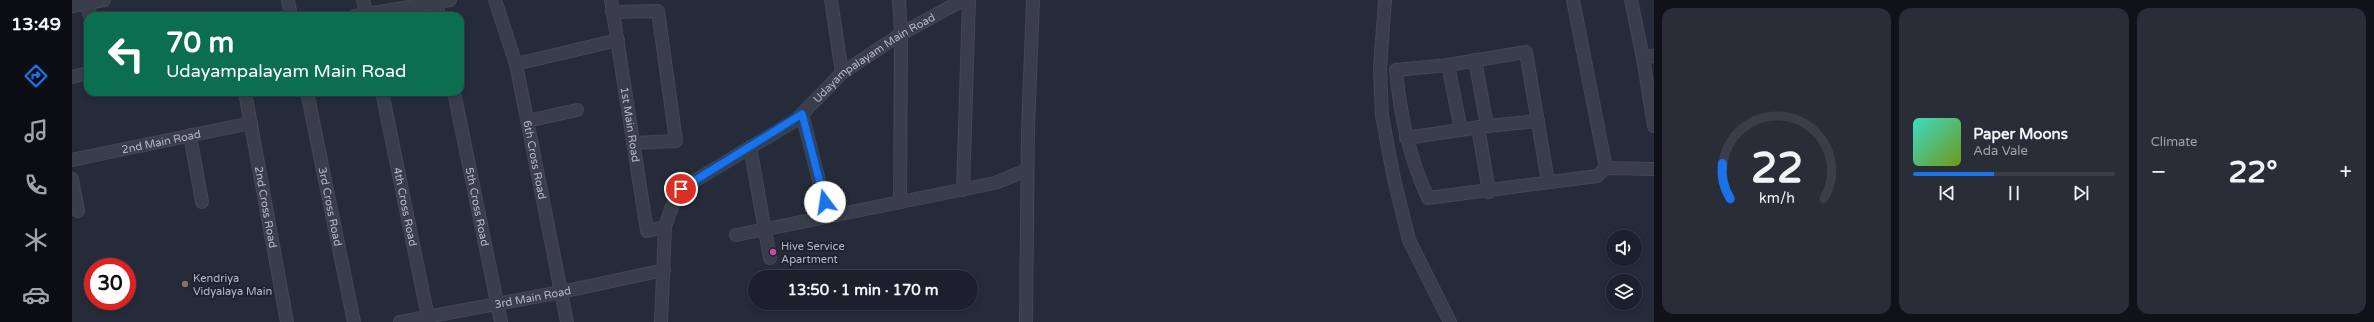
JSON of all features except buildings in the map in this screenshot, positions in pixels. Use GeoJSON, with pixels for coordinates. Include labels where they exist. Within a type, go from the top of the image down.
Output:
{"type":"FeatureCollection","features":[{"type":"Feature","properties":{"kind":"street"},"geometry":{"type":"LineString","coordinates":[[72,6],[104,0]]}},
{"type":"Feature","properties":{"kind":"street"},"geometry":{"type":"LineString","coordinates":[[288,0],[290,12]]}},
{"type":"Feature","properties":{"kind":"street"},"geometry":{"type":"LineString","coordinates":[[363,0],[363,12]]}},
{"type":"Feature","properties":{"kind":"street"},"geometry":{"type":"LineString","coordinates":[[379,12],[436,1],[450,0]]}},
{"type":"Feature","properties":{"kind":"street","name":"6th Cross Road"},"geometry":{"type":"LineString","coordinates":[[495,0],[516,64],[567,322]]}},
{"type":"Feature","properties":{"kind":"street"},"geometry":{"type":"LineString","coordinates":[[831,0],[842,73]]}},
{"type":"Feature","properties":{"kind":"street"},"geometry":{"type":"LineString","coordinates":[[898,0],[901,34],[900,202]]}},
{"type":"Feature","properties":{"kind":"street","name":"Udayampalayam Main Road"},"geometry":{"type":"LineString","coordinates":[[661,322],[665,227],[671,209],[681,189],[802,114],[842,73],[901,34],[963,0]]}},
{"type":"Feature","properties":{"kind":"street"},"geometry":{"type":"LineString","coordinates":[[963,190],[969,0]]}},
{"type":"Feature","properties":{"kind":"street"},"geometry":{"type":"LineString","coordinates":[[1026,322],[1027,170],[1033,0]]}},
{"type":"Feature","properties":{"kind":"street"},"geometry":{"type":"LineString","coordinates":[[1385,0],[1380,68],[1382,116],[1394,178],[1409,240],[1450,322]]}},
{"type":"Feature","properties":{"kind":"street"},"geometry":{"type":"LineString","coordinates":[[1572,0],[1606,168]]}},
{"type":"Feature","properties":{"kind":"street"},"geometry":{"type":"LineString","coordinates":[[1631,0],[1649,57],[1654,126]]}},
{"type":"Feature","properties":{"kind":"street"},"geometry":{"type":"LineString","coordinates":[[436,1],[438,12]]}},
{"type":"Feature","properties":{"kind":"street"},"geometry":{"type":"LineString","coordinates":[[87,3],[89,12]]}},
{"type":"Feature","properties":{"kind":"street"},"geometry":{"type":"LineString","coordinates":[[612,6],[658,11],[663,40],[676,141],[633,143]]}},
{"type":"Feature","properties":{"kind":"street","name":"1st Main Road"},"geometry":{"type":"LineString","coordinates":[[612,6],[647,231],[665,227]]}},
{"type":"Feature","properties":{"kind":"street"},"geometry":{"type":"LineString","coordinates":[[516,64],[618,40]]}},
{"type":"Feature","properties":{"kind":"street"},"geometry":{"type":"LineString","coordinates":[[1548,182],[1526,52],[1448,65],[1396,70],[1400,106],[1406,138],[1416,173],[1428,198],[1489,192],[1596,176],[1606,168],[1654,169]]}},
{"type":"Feature","properties":{"kind":"street"},"geometry":{"type":"LineString","coordinates":[[1475,60],[1489,192]]}},
{"type":"Feature","properties":{"kind":"street"},"geometry":{"type":"LineString","coordinates":[[1448,65],[1461,130]]}},
{"type":"Feature","properties":{"kind":"street"},"geometry":{"type":"LineString","coordinates":[[72,77],[84,74]]}},
{"type":"Feature","properties":{"kind":"street","name":"2nd Cross Road"},"geometry":{"type":"LineString","coordinates":[[246,96],[287,322]]}},
{"type":"Feature","properties":{"kind":"street","name":"3rd Cross Road"},"geometry":{"type":"LineString","coordinates":[[308,96],[354,322]]}},
{"type":"Feature","properties":{"kind":"street","name":"4th Cross Road"},"geometry":{"type":"LineString","coordinates":[[383,96],[428,319]]}},
{"type":"Feature","properties":{"kind":"street","name":"5th Cross Road"},"geometry":{"type":"LineString","coordinates":[[455,96],[501,322]]}},
{"type":"Feature","properties":{"kind":"street"},"geometry":{"type":"LineString","coordinates":[[527,121],[577,110]]}},
{"type":"Feature","properties":{"kind":"street"},"geometry":{"type":"LineString","coordinates":[[802,114],[828,216]]}},
{"type":"Feature","properties":{"kind":"street"},"geometry":{"type":"LineString","coordinates":[[1406,138],[1482,127],[1538,121]]}},
{"type":"Feature","properties":{"kind":"street","name":"2nd Main Road"},"geometry":{"type":"LineString","coordinates":[[72,160],[251,123]]}},
{"type":"Feature","properties":{"kind":"street"},"geometry":{"type":"LineString","coordinates":[[190,135],[202,202]]}},
{"type":"Feature","properties":{"kind":"street"},"geometry":{"type":"LineString","coordinates":[[750,147],[766,228],[770,258]]}},
{"type":"Feature","properties":{"kind":"street"},"geometry":{"type":"LineString","coordinates":[[736,235],[995,183],[1027,170]]}},
{"type":"Feature","properties":{"kind":"street"},"geometry":{"type":"LineString","coordinates":[[72,179],[78,210]]}},
{"type":"Feature","properties":{"kind":"street","name":"3rd Main Road"},"geometry":{"type":"LineString","coordinates":[[400,322],[428,319],[664,270]]}},
{"type":"Feature","properties":{"kind":"place","name":"Hive Service Apartment"},"geometry":{"type":"Point","coordinates":[773,252]}},
{"type":"Feature","properties":{"kind":"place","name":"Kendriya Vidyalaya Main"},"geometry":{"type":"Point","coordinates":[185,284]}},
{"type":"Feature","properties":{"kind":"route"},"geometry":{"type":"LineString","coordinates":[[681,189],[735,155],[796,120],[802,114],[825,202]]}}]}
